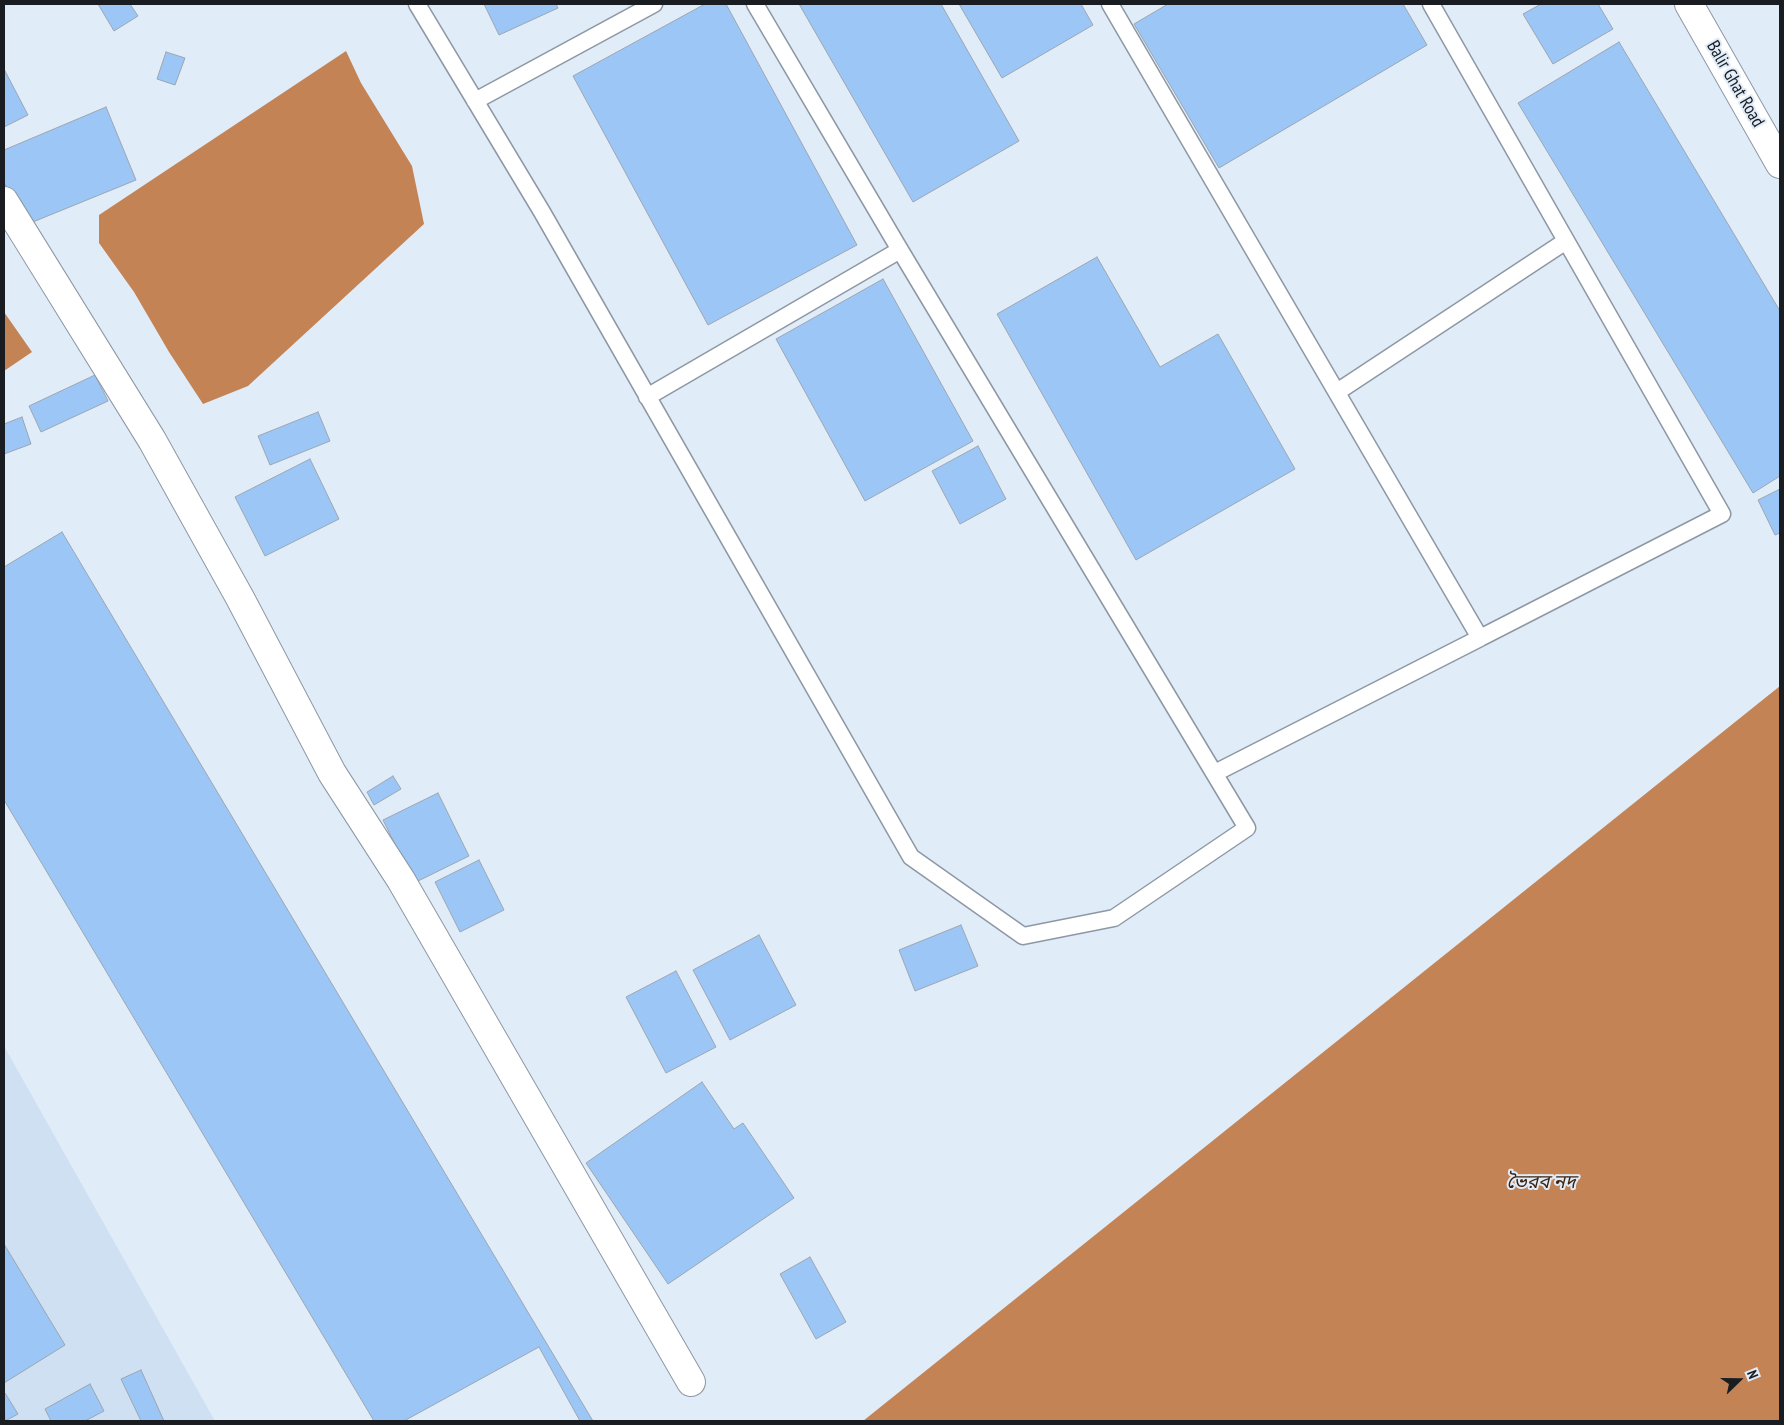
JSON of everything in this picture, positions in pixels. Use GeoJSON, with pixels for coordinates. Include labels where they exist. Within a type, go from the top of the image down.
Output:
{"type":"FeatureCollection","features":[{"type":"Feature","properties":{"kind":"street","name":"Balir Ghat Road"},"geometry":{"type":"LineString","coordinates":[[1689,4],[1780,164]]}},
{"type":"Feature","properties":{"kind":"street","name":"Balir Ghat Road"},"geometry":{"type":"LineString","coordinates":[[1706,4],[1780,135]]}},
{"type":"Feature","properties":{"kind":"street"},"geometry":{"type":"LineString","coordinates":[[4,202],[152,440],[240,598],[332,773],[401,880],[691,1382]]}},
{"type":"Feature","properties":{"kind":"lane"},"geometry":{"type":"LineString","coordinates":[[417,4],[542,212],[911,857],[1023,936],[1114,918],[1247,828],[754,4]]}},
{"type":"Feature","properties":{"kind":"lane"},"geometry":{"type":"LineString","coordinates":[[476,101],[654,4]]}},
{"type":"Feature","properties":{"kind":"lane"},"geometry":{"type":"LineString","coordinates":[[1110,4],[1480,638]]}},
{"type":"Feature","properties":{"kind":"lane"},"geometry":{"type":"LineString","coordinates":[[1214,773],[1722,514],[1431,4]]}},
{"type":"Feature","properties":{"kind":"lane"},"geometry":{"type":"LineString","coordinates":[[1337,392],[1566,241]]}},
{"type":"Feature","properties":{"kind":"lane"},"geometry":{"type":"LineString","coordinates":[[647,397],[900,250]]}},
{"type":"Feature","properties":{"kind":"shaded area"},"geometry":{"type":"Polygon","coordinates":[[[4,1046],[215,1421],[4,1421],[4,1046]]]}},
{"type":"Feature","properties":{"kind":"water"},"geometry":{"type":"Polygon","coordinates":[[[346,51],[361,83],[412,166],[424,224],[248,386],[203,404],[169,352],[134,292],[99,243],[99,215],[346,51]]]}},
{"type":"Feature","properties":{"kind":"water"},"geometry":{"type":"Polygon","coordinates":[[[4,312],[32,352],[4,371],[4,312]]]}},
{"type":"Feature","properties":{"kind":"water","name":"ভৈরব নদ"},"geometry":{"type":"Polygon","coordinates":[[[1780,686],[1780,1421],[863,1421],[1780,686]]]}},
{"type":"Feature","properties":{"kind":"building"},"geometry":{"type":"Polygon","coordinates":[[[98,4],[130,4],[138,16],[114,31],[98,4]]]}},
{"type":"Feature","properties":{"kind":"building"},"geometry":{"type":"Polygon","coordinates":[[[484,4],[556,4],[558,8],[499,35],[484,4]]]}},
{"type":"Feature","properties":{"kind":"building"},"geometry":{"type":"Polygon","coordinates":[[[705,4],[726,4],[857,245],[708,325],[573,76],[705,4]]]}},
{"type":"Feature","properties":{"kind":"building"},"geometry":{"type":"Polygon","coordinates":[[[799,4],[941,4],[1019,141],[913,202],[799,4]]]}},
{"type":"Feature","properties":{"kind":"building"},"geometry":{"type":"Polygon","coordinates":[[[959,4],[1081,4],[1093,25],[1002,78],[959,4]]]}},
{"type":"Feature","properties":{"kind":"building"},"geometry":{"type":"Polygon","coordinates":[[[1168,4],[1403,4],[1427,45],[1219,168],[1134,24],[1168,4]]]}},
{"type":"Feature","properties":{"kind":"building"},"geometry":{"type":"Polygon","coordinates":[[[1541,4],[1598,4],[1613,29],[1553,64],[1523,14],[1541,4]]]}},
{"type":"Feature","properties":{"kind":"building"},"geometry":{"type":"Polygon","coordinates":[[[1619,42],[1780,311],[1780,476],[1753,493],[1518,103],[1619,42]]]}},
{"type":"Feature","properties":{"kind":"building"},"geometry":{"type":"Polygon","coordinates":[[[166,52],[185,58],[175,85],[157,79],[166,52]]]}},
{"type":"Feature","properties":{"kind":"building"},"geometry":{"type":"Polygon","coordinates":[[[4,69],[28,115],[4,127],[4,69]]]}},
{"type":"Feature","properties":{"kind":"building"},"geometry":{"type":"Polygon","coordinates":[[[106,107],[136,180],[23,226],[4,182],[4,150],[106,107]]]}},
{"type":"Feature","properties":{"kind":"building"},"geometry":{"type":"Polygon","coordinates":[[[1097,257],[1160,367],[1218,334],[1295,469],[1136,560],[997,314],[1097,257]]]}},
{"type":"Feature","properties":{"kind":"building"},"geometry":{"type":"Polygon","coordinates":[[[883,279],[973,441],[865,501],[776,339],[883,279]]]}},
{"type":"Feature","properties":{"kind":"building"},"geometry":{"type":"Polygon","coordinates":[[[95,375],[108,401],[41,432],[29,406],[95,375]]]}},
{"type":"Feature","properties":{"kind":"building"},"geometry":{"type":"Polygon","coordinates":[[[318,412],[330,441],[270,465],[258,436],[318,412]]]}},
{"type":"Feature","properties":{"kind":"building"},"geometry":{"type":"Polygon","coordinates":[[[22,417],[31,444],[4,454],[4,424],[22,417]]]}},
{"type":"Feature","properties":{"kind":"building"},"geometry":{"type":"Polygon","coordinates":[[[978,446],[1006,499],[960,524],[932,471],[978,446]]]}},
{"type":"Feature","properties":{"kind":"building"},"geometry":{"type":"Polygon","coordinates":[[[310,459],[339,519],[265,556],[235,497],[310,459]]]}},
{"type":"Feature","properties":{"kind":"building"},"geometry":{"type":"Polygon","coordinates":[[[1780,489],[1780,533],[1775,535],[1758,500],[1780,489]]]}},
{"type":"Feature","properties":{"kind":"building"},"geometry":{"type":"Polygon","coordinates":[[[62,532],[593,1421],[374,1421],[4,800],[4,567],[62,532]]]}},
{"type":"Feature","properties":{"kind":"building"},"geometry":{"type":"Polygon","coordinates":[[[393,776],[401,789],[374,805],[367,792],[393,776]]]}},
{"type":"Feature","properties":{"kind":"building"},"geometry":{"type":"Polygon","coordinates":[[[438,793],[469,856],[414,883],[383,820],[438,793]]]}},
{"type":"Feature","properties":{"kind":"building"},"geometry":{"type":"Polygon","coordinates":[[[479,860],[504,910],[460,932],[435,882],[479,860]]]}},
{"type":"Feature","properties":{"kind":"building"},"geometry":{"type":"Polygon","coordinates":[[[961,925],[978,966],[915,991],[899,950],[961,925]]]}},
{"type":"Feature","properties":{"kind":"building"},"geometry":{"type":"Polygon","coordinates":[[[759,935],[796,1005],[730,1040],[693,970],[759,935]]]}},
{"type":"Feature","properties":{"kind":"building"},"geometry":{"type":"Polygon","coordinates":[[[676,971],[716,1047],[666,1073],[626,997],[676,971]]]}},
{"type":"Feature","properties":{"kind":"building"},"geometry":{"type":"Polygon","coordinates":[[[702,1082],[734,1129],[743,1123],[794,1198],[668,1284],[586,1163],[702,1082]]]}},
{"type":"Feature","properties":{"kind":"building"},"geometry":{"type":"Polygon","coordinates":[[[4,1244],[65,1345],[4,1383],[4,1244]]]}},
{"type":"Feature","properties":{"kind":"building"},"geometry":{"type":"Polygon","coordinates":[[[810,1257],[846,1322],[816,1339],[780,1274],[810,1257]]]}},
{"type":"Feature","properties":{"kind":"building"},"geometry":{"type":"Polygon","coordinates":[[[539,1347],[580,1421],[404,1421],[539,1347]]]}},
{"type":"Feature","properties":{"kind":"building"},"geometry":{"type":"Polygon","coordinates":[[[141,1370],[164,1421],[141,1421],[121,1379],[141,1370]]]}},
{"type":"Feature","properties":{"kind":"building"},"geometry":{"type":"Polygon","coordinates":[[[90,1384],[104,1411],[85,1421],[51,1421],[45,1409],[90,1384]]]}},
{"type":"Feature","properties":{"kind":"building"},"geometry":{"type":"Polygon","coordinates":[[[4,1393],[18,1414],[5,1421],[4,1393]]]}}]}
